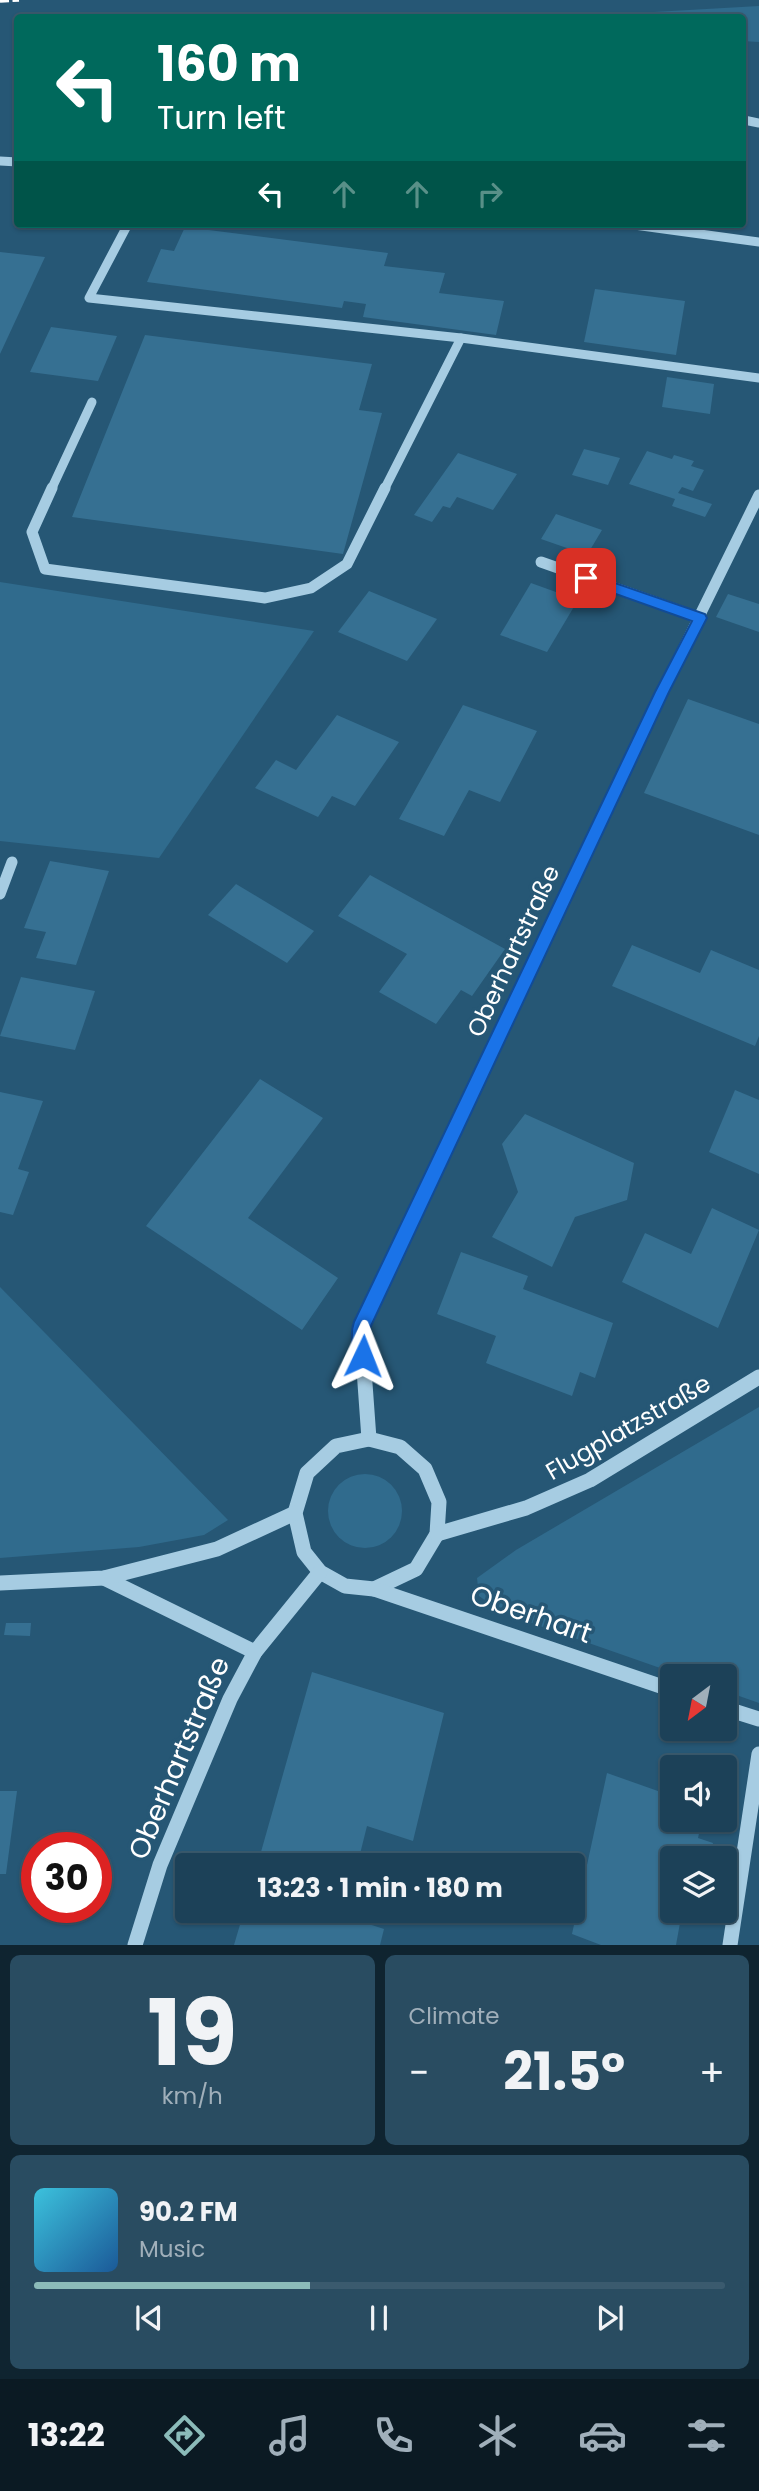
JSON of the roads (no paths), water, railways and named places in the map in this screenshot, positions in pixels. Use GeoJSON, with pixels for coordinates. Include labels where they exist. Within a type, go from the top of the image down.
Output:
{"type":"FeatureCollection","features":[{"type":"Feature","properties":{"kind":"street"},"geometry":{"type":"LineString","coordinates":[[126,228],[89,298],[461,338],[759,378]]}},
{"type":"Feature","properties":{"kind":"street"},"geometry":{"type":"LineString","coordinates":[[656,228],[759,242]]}},
{"type":"Feature","properties":{"kind":"street"},"geometry":{"type":"LineString","coordinates":[[92,402],[32,532],[46,569],[265,598],[311,589],[346,564],[461,338]]}},
{"type":"Feature","properties":{"kind":"street","name":"Oberhartstraße"},"geometry":{"type":"LineString","coordinates":[[369,1439],[361,1328],[662,692],[701,618],[759,495]]}},
{"type":"Feature","properties":{"kind":"street"},"geometry":{"type":"LineString","coordinates":[[541,562],[701,618]]}},
{"type":"Feature","properties":{"kind":"street"},"geometry":{"type":"LineString","coordinates":[[0,894],[12,862]]}},
{"type":"Feature","properties":{"kind":"street","name":"Flugplatzstraße"},"geometry":{"type":"LineString","coordinates":[[437,1534],[526,1508],[590,1480],[759,1377]]}},
{"type":"Feature","properties":{"kind":"street"},"geometry":{"type":"LineString","coordinates":[[369,1439],[400,1447],[425,1469],[439,1502],[437,1534],[416,1569],[374,1589],[345,1586],[320,1572],[304,1552],[295,1513],[307,1473],[336,1446],[369,1439]]}},
{"type":"Feature","properties":{"kind":"street"},"geometry":{"type":"LineString","coordinates":[[0,1583],[104,1578],[217,1549],[295,1513]]}},
{"type":"Feature","properties":{"kind":"street","name":"Oberhartstraße"},"geometry":{"type":"LineString","coordinates":[[135,1945],[160,1865],[230,1699],[255,1652],[320,1572]]}},
{"type":"Feature","properties":{"kind":"street"},"geometry":{"type":"LineString","coordinates":[[104,1578],[255,1652]]}},
{"type":"Feature","properties":{"kind":"street","name":"Oberhart"},"geometry":{"type":"LineString","coordinates":[[374,1589],[660,1686]]}},
{"type":"Feature","properties":{"kind":"street"},"geometry":{"type":"LineString","coordinates":[[737,1712],[759,1719]]}},
{"type":"Feature","properties":{"kind":"street"},"geometry":{"type":"LineString","coordinates":[[730,1945],[759,1754]]}},
{"type":"Feature","properties":{"kind":"railway"},"geometry":{"type":"LineString","coordinates":[[0,1],[19,0]]}}]}
